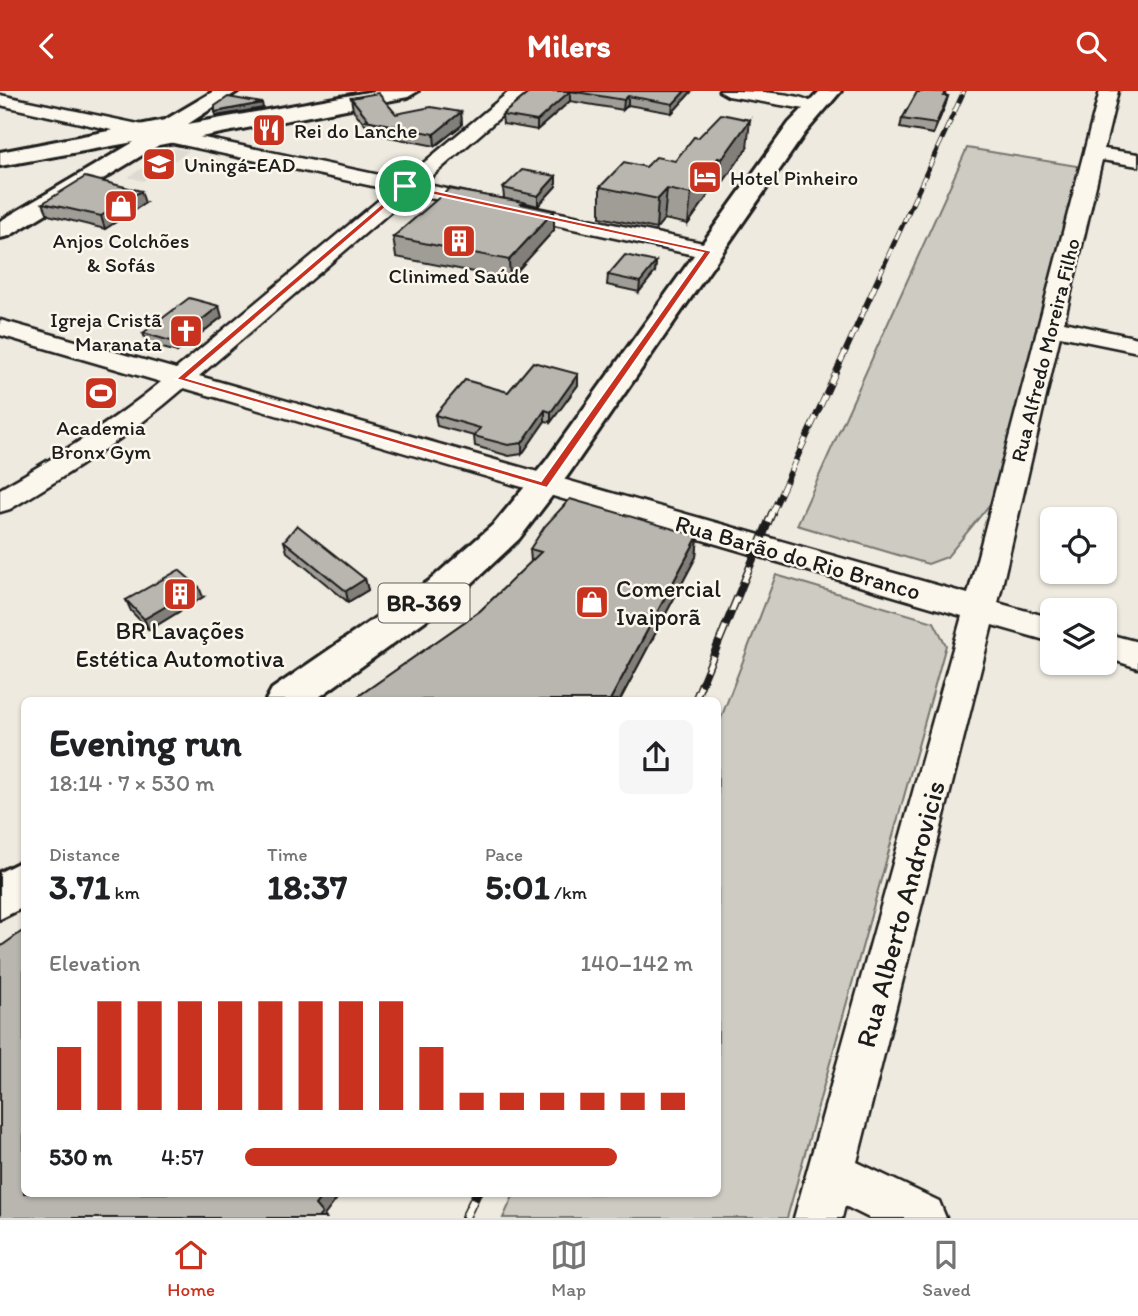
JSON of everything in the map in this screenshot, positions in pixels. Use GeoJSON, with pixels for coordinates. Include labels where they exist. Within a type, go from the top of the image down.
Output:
{"type":"FeatureCollection","features":[{"type":"Feature","properties":{"kind":"street"},"geometry":{"type":"LineString","coordinates":[[0,231],[228,91]]}},
{"type":"Feature","properties":{"kind":"street"},"geometry":{"type":"LineString","coordinates":[[0,166],[376,91]]}},
{"type":"Feature","properties":{"kind":"street"},"geometry":{"type":"LineString","coordinates":[[0,159],[405,91]]}},
{"type":"Feature","properties":{"kind":"street"},"geometry":{"type":"LineString","coordinates":[[0,502],[103,439],[180,379],[405,186],[521,91]]}},
{"type":"Feature","properties":{"kind":"street"},"geometry":{"type":"LineString","coordinates":[[728,91],[804,106]]}},
{"type":"Feature","properties":{"kind":"street","name":"BR-369"},"geometry":{"type":"LineString","coordinates":[[290,697],[461,574],[507,531],[544,485],[708,251],[804,106],[831,91]]}},
{"type":"Feature","properties":{"kind":"street","name":"Rua Alfredo Moreira Filho"},"geometry":{"type":"LineString","coordinates":[[981,610],[1109,91]]}},
{"type":"Feature","properties":{"kind":"street"},"geometry":{"type":"LineString","coordinates":[[0,100],[708,251]]}},
{"type":"Feature","properties":{"kind":"street"},"geometry":{"type":"LineString","coordinates":[[1094,153],[1138,160]]}},
{"type":"Feature","properties":{"kind":"street","name":"Rua Barão do Rio Branco"},"geometry":{"type":"LineString","coordinates":[[0,327],[1040,627]]}},
{"type":"Feature","properties":{"kind":"street"},"geometry":{"type":"LineString","coordinates":[[1051,327],[1138,345]]}},
{"type":"Feature","properties":{"kind":"street","name":"Rua Alberto Androvicis"},"geometry":{"type":"LineString","coordinates":[[824,1196],[981,610]]}},
{"type":"Feature","properties":{"kind":"street"},"geometry":{"type":"LineString","coordinates":[[1117,649],[1138,655]]}},
{"type":"Feature","properties":{"kind":"street"},"geometry":{"type":"LineString","coordinates":[[0,898],[21,883]]}},
{"type":"Feature","properties":{"kind":"street"},"geometry":{"type":"LineString","coordinates":[[824,1196],[922,1218]]}},
{"type":"Feature","properties":{"kind":"shaded area","name":"Uningá-EAD"},"geometry":{"type":"Polygon","coordinates":[[[175,148],[189,151],[143,181],[128,177],[175,148]]]}},
{"type":"Feature","properties":{"kind":"shaded area"},"geometry":{"type":"Polygon","coordinates":[[[967,148],[1083,167],[995,498],[947,557],[928,564],[797,525],[967,148]]]}},
{"type":"Feature","properties":{"kind":"shaded area"},"geometry":{"type":"Polygon","coordinates":[[[776,575],[934,622],[946,645],[787,1218],[503,1218],[513,1197],[721,1197],[721,718],[776,575]]]}},
{"type":"Feature","properties":{"kind":"building"},"geometry":{"type":"Polygon","coordinates":[[[531,91],[570,91],[537,121],[502,115],[531,91]]]}},
{"type":"Feature","properties":{"kind":"building"},"geometry":{"type":"Polygon","coordinates":[[[570,91],[685,91],[673,104],[628,96],[624,100],[570,91]]]}},
{"type":"Feature","properties":{"kind":"building"},"geometry":{"type":"Polygon","coordinates":[[[917,92],[946,92],[944,96],[948,96],[936,124],[902,119],[917,92]]]}},
{"type":"Feature","properties":{"kind":"building"},"geometry":{"type":"Polygon","coordinates":[[[378,93],[396,114],[431,107],[461,112],[434,134],[366,120],[368,119],[351,98],[378,93]]]}},
{"type":"Feature","properties":{"kind":"building"},"geometry":{"type":"Polygon","coordinates":[[[228,97],[262,103],[215,112],[215,106],[228,97]]]}},
{"type":"Feature","properties":{"kind":"building"},"geometry":{"type":"Polygon","coordinates":[[[721,114],[750,120],[722,159],[718,158],[691,194],[667,189],[658,199],[600,187],[624,162],[646,167],[656,157],[675,161],[694,137],[698,138],[721,114]]]}},
{"type":"Feature","properties":{"kind":"building"},"geometry":{"type":"Polygon","coordinates":[[[522,170],[556,176],[538,196],[503,188],[522,170]]]}},
{"type":"Feature","properties":{"kind":"building"},"geometry":{"type":"Polygon","coordinates":[[[85,177],[141,191],[101,216],[43,203],[85,177]]]}},
{"type":"Feature","properties":{"kind":"building"},"geometry":{"type":"Polygon","coordinates":[[[449,189],[523,202],[521,204],[554,211],[509,260],[393,237],[449,189]]]}},
{"type":"Feature","properties":{"kind":"building"},"geometry":{"type":"Polygon","coordinates":[[[625,255],[656,262],[640,282],[608,275],[625,255]]]}},
{"type":"Feature","properties":{"kind":"building"},"geometry":{"type":"Polygon","coordinates":[[[189,298],[219,306],[174,342],[143,333],[189,298]]]}},
{"type":"Feature","properties":{"kind":"building"},"geometry":{"type":"Polygon","coordinates":[[[533,362],[578,374],[551,412],[545,410],[522,443],[508,445],[474,436],[480,428],[435,415],[465,380],[508,392],[533,362]]]}},
{"type":"Feature","properties":{"kind":"building","name":"Comercial Ivaiporã"},"geometry":{"type":"Polygon","coordinates":[[[570,499],[698,536],[612,697],[357,697],[480,611],[541,552],[530,549],[545,526],[570,499]]]}},
{"type":"Feature","properties":{"kind":"building"},"geometry":{"type":"Polygon","coordinates":[[[297,525],[365,579],[346,591],[284,541],[297,525]]]}},
{"type":"Feature","properties":{"kind":"building"},"geometry":{"type":"Polygon","coordinates":[[[179,570],[199,587],[144,619],[126,600],[179,570]]]}},
{"type":"Feature","properties":{"kind":"building"},"geometry":{"type":"Polygon","coordinates":[[[21,932],[21,1197],[321,1197],[315,1205],[322,1213],[318,1218],[0,1218],[0,947],[21,932]]]}},
{"type":"Feature","properties":{"kind":"railway"},"geometry":{"type":"LineString","coordinates":[[879,276],[964,91]]}},
{"type":"Feature","properties":{"kind":"railway"},"geometry":{"type":"LineString","coordinates":[[771,515],[880,275]]}},
{"type":"Feature","properties":{"kind":"railway"},"geometry":{"type":"LineString","coordinates":[[696,697],[772,513]]}},
{"type":"Feature","properties":{"kind":"railway"},"geometry":{"type":"LineString","coordinates":[[465,1218],[475,1197]]}},
{"type":"Feature","properties":{"kind":"place","name":"Rei do Lanche"},"geometry":{"type":"Point","coordinates":[269,130]}},
{"type":"Feature","properties":{"kind":"place","name":"Uningá-EAD"},"geometry":{"type":"Point","coordinates":[159,164]}},
{"type":"Feature","properties":{"kind":"place","name":"Hotel Pinheiro"},"geometry":{"type":"Point","coordinates":[705,177]}},
{"type":"Feature","properties":{"kind":"place","name":"Anjos Colchões & Sofás"},"geometry":{"type":"Point","coordinates":[121,206]}},
{"type":"Feature","properties":{"kind":"place","name":"Clinimed Saúde"},"geometry":{"type":"Point","coordinates":[459,241]}},
{"type":"Feature","properties":{"kind":"place","name":"Igreja Cristã Maranata"},"geometry":{"type":"Point","coordinates":[186,331]}},
{"type":"Feature","properties":{"kind":"place","name":"Academia Bronx Gym"},"geometry":{"type":"Point","coordinates":[101,393]}},
{"type":"Feature","properties":{"kind":"place","name":"BR Lavações Estética Automotiva"},"geometry":{"type":"Point","coordinates":[180,594]}},
{"type":"Feature","properties":{"kind":"place","name":"Comercial Ivaiporã"},"geometry":{"type":"Point","coordinates":[592,602]}},
{"type":"Feature","properties":{"kind":"route"},"geometry":{"type":"LineString","coordinates":[[405,186],[708,251],[544,485],[180,379],[405,186]]}}]}
